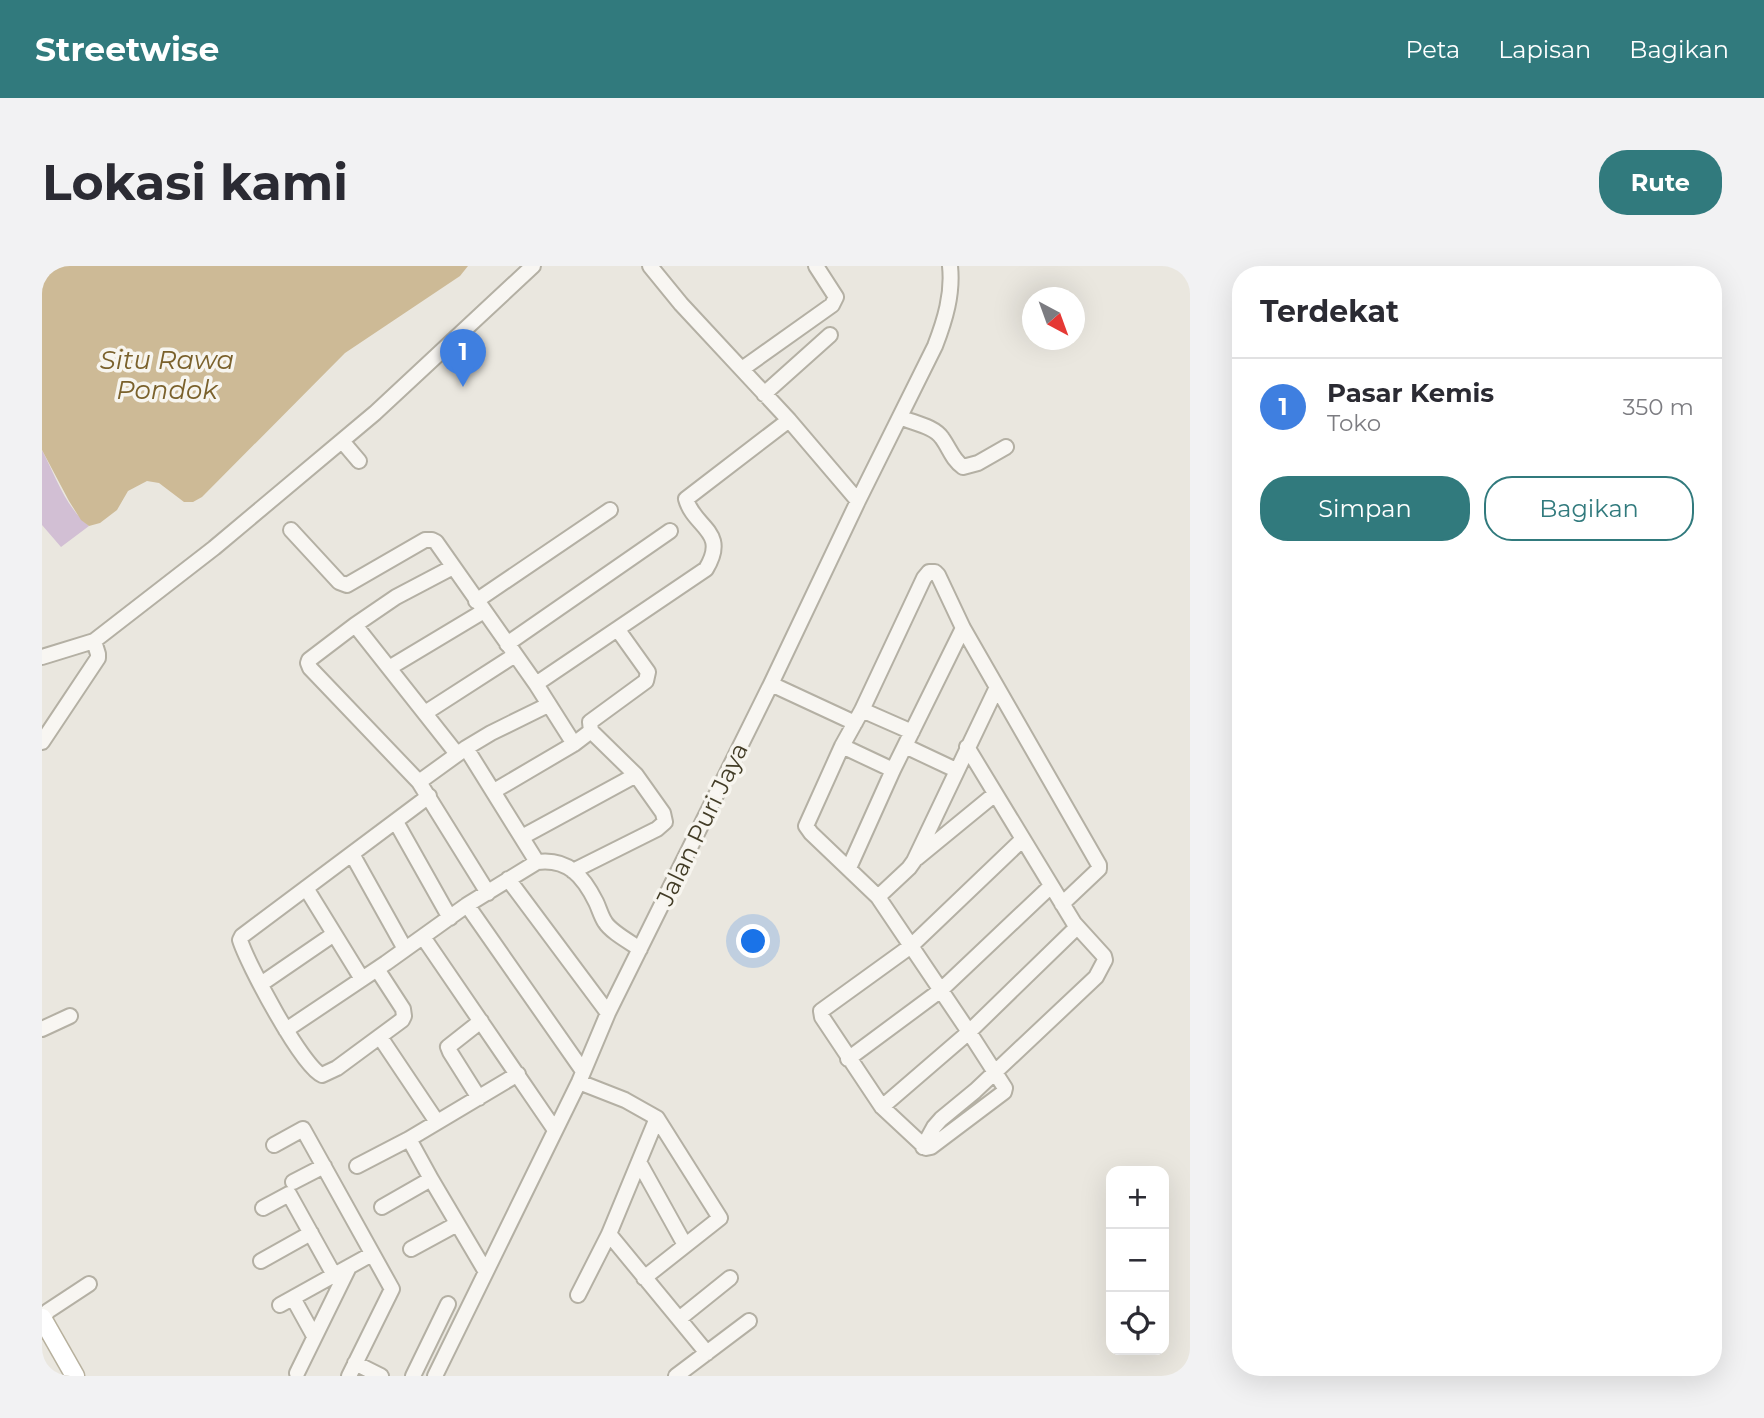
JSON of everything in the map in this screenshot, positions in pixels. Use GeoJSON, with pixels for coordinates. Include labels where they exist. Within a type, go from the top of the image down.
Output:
{"type":"FeatureCollection","features":[{"type":"Feature","properties":{"kind":"main road"},"geometry":{"type":"LineString","coordinates":[[42,1319],[75,1376]]}},
{"type":"Feature","properties":{"kind":"street"},"geometry":{"type":"LineString","coordinates":[[42,657],[94,641],[214,548],[375,413],[533,266]]}},
{"type":"Feature","properties":{"kind":"street"},"geometry":{"type":"LineString","coordinates":[[650,266],[858,501]]}},
{"type":"Feature","properties":{"kind":"street"},"geometry":{"type":"LineString","coordinates":[[742,369],[836,300],[816,266]]}},
{"type":"Feature","properties":{"kind":"street","name":"Jalan Puri Jaya"},"geometry":{"type":"LineString","coordinates":[[435,1376],[555,1130],[585,1080],[608,1013],[778,687],[858,501],[935,346],[945,320],[951,289],[950,266]]}},
{"type":"Feature","properties":{"kind":"street"},"geometry":{"type":"LineString","coordinates":[[764,394],[830,335]]}},
{"type":"Feature","properties":{"kind":"street"},"geometry":{"type":"LineString","coordinates":[[900,418],[936,431],[963,467],[978,463],[1006,447]]}},
{"type":"Feature","properties":{"kind":"street"},"geometry":{"type":"LineString","coordinates":[[536,684],[706,569],[714,551],[712,538],[686,499],[789,420]]}},
{"type":"Feature","properties":{"kind":"street"},"geometry":{"type":"LineString","coordinates":[[342,441],[359,461]]}},
{"type":"Feature","properties":{"kind":"street"},"geometry":{"type":"LineString","coordinates":[[389,668],[480,606],[610,510]]}},
{"type":"Feature","properties":{"kind":"street"},"geometry":{"type":"LineString","coordinates":[[291,530],[339,582],[347,585],[425,540],[436,542],[536,684],[574,744]]}},
{"type":"Feature","properties":{"kind":"street"},"geometry":{"type":"LineString","coordinates":[[425,713],[670,531]]}},
{"type":"Feature","properties":{"kind":"street"},"geometry":{"type":"LineString","coordinates":[[453,567],[396,597],[355,625],[308,663],[419,782],[488,893]]}},
{"type":"Feature","properties":{"kind":"street"},"geometry":{"type":"LineString","coordinates":[[1023,839],[911,946],[821,1011],[848,1059],[881,1107],[923,1147],[932,1147],[1005,1091],[1005,1088],[969,1032],[941,990],[911,946],[878,897],[811,833],[806,825],[927,574],[932,572],[938,575],[963,628],[1099,865],[1100,869],[1062,904]]}},
{"type":"Feature","properties":{"kind":"street"},"geometry":{"type":"LineString","coordinates":[[355,625],[425,713],[462,751],[494,791],[537,862]]}},
{"type":"Feature","properties":{"kind":"street"},"geometry":{"type":"LineString","coordinates":[[849,868],[963,628]]}},
{"type":"Feature","properties":{"kind":"street"},"geometry":{"type":"LineString","coordinates":[[573,871],[657,829],[664,822],[663,813],[636,775],[591,731],[590,722],[648,678],[648,672],[618,630]]}},
{"type":"Feature","properties":{"kind":"street"},"geometry":{"type":"LineString","coordinates":[[42,742],[97,658],[94,641]]}},
{"type":"Feature","properties":{"kind":"street"},"geometry":{"type":"LineString","coordinates":[[778,687],[807,700],[912,732]]}},
{"type":"Feature","properties":{"kind":"street"},"geometry":{"type":"LineString","coordinates":[[878,897],[914,861],[997,687]]}},
{"type":"Feature","properties":{"kind":"street"},"geometry":{"type":"LineString","coordinates":[[419,782],[491,733],[548,705]]}},
{"type":"Feature","properties":{"kind":"street"},"geometry":{"type":"LineString","coordinates":[[494,791],[574,744],[591,731]]}},
{"type":"Feature","properties":{"kind":"street"},"geometry":{"type":"LineString","coordinates":[[842,746],[894,770]]}},
{"type":"Feature","properties":{"kind":"street"},"geometry":{"type":"LineString","coordinates":[[905,746],[956,770]]}},
{"type":"Feature","properties":{"kind":"street"},"geometry":{"type":"LineString","coordinates":[[967,747],[1077,928],[1105,960],[1096,977],[995,1072]]}},
{"type":"Feature","properties":{"kind":"street"},"geometry":{"type":"LineString","coordinates":[[522,837],[636,775]]}},
{"type":"Feature","properties":{"kind":"street"},"geometry":{"type":"LineString","coordinates":[[914,861],[995,794]]}},
{"type":"Feature","properties":{"kind":"street"},"geometry":{"type":"LineString","coordinates":[[377,969],[404,1012],[402,1020],[331,1072],[322,1075],[314,1071],[286,1030],[245,954],[240,938],[429,796]]}},
{"type":"Feature","properties":{"kind":"street"},"geometry":{"type":"LineString","coordinates":[[396,822],[450,918]]}},
{"type":"Feature","properties":{"kind":"street"},"geometry":{"type":"LineString","coordinates":[[352,854],[405,949]]}},
{"type":"Feature","properties":{"kind":"street"},"geometry":{"type":"LineString","coordinates":[[286,1030],[467,905],[537,862],[558,862],[573,871],[586,882],[604,922],[640,949]]}},
{"type":"Feature","properties":{"kind":"street"},"geometry":{"type":"LineString","coordinates":[[508,879],[608,1013]]}},
{"type":"Feature","properties":{"kind":"street"},"geometry":{"type":"LineString","coordinates":[[848,1059],[941,990],[1051,886]]}},
{"type":"Feature","properties":{"kind":"street"},"geometry":{"type":"LineString","coordinates":[[306,888],[362,979]]}},
{"type":"Feature","properties":{"kind":"street"},"geometry":{"type":"LineString","coordinates":[[467,905],[585,1080],[657,1118],[720,1218],[644,1278]]}},
{"type":"Feature","properties":{"kind":"street"},"geometry":{"type":"LineString","coordinates":[[881,1107],[969,1032],[1077,928]]}},
{"type":"Feature","properties":{"kind":"street"},"geometry":{"type":"LineString","coordinates":[[261,984],[334,934]]}},
{"type":"Feature","properties":{"kind":"street"},"geometry":{"type":"LineString","coordinates":[[423,937],[555,1130]]}},
{"type":"Feature","properties":{"kind":"street"},"geometry":{"type":"LineString","coordinates":[[42,1029],[70,1016]]}},
{"type":"Feature","properties":{"kind":"street"},"geometry":{"type":"LineString","coordinates":[[479,1098],[448,1046],[481,1021]]}},
{"type":"Feature","properties":{"kind":"street"},"geometry":{"type":"LineString","coordinates":[[380,1037],[438,1122]]}},
{"type":"Feature","properties":{"kind":"street"},"geometry":{"type":"LineString","coordinates":[[357,1166],[409,1139],[518,1074]]}},
{"type":"Feature","properties":{"kind":"street"},"geometry":{"type":"LineString","coordinates":[[578,1295],[608,1234],[657,1118]]}},
{"type":"Feature","properties":{"kind":"street"},"geometry":{"type":"LineString","coordinates":[[274,1145],[303,1129],[392,1289],[352,1370],[381,1376]]}},
{"type":"Feature","properties":{"kind":"street"},"geometry":{"type":"LineString","coordinates":[[409,1139],[486,1272]]}},
{"type":"Feature","properties":{"kind":"street"},"geometry":{"type":"LineString","coordinates":[[639,1162],[685,1245]]}},
{"type":"Feature","properties":{"kind":"street"},"geometry":{"type":"LineString","coordinates":[[293,1182],[324,1166]]}},
{"type":"Feature","properties":{"kind":"street"},"geometry":{"type":"LineString","coordinates":[[382,1207],[431,1179]]}},
{"type":"Feature","properties":{"kind":"street"},"geometry":{"type":"LineString","coordinates":[[263,1208],[289,1194],[334,1275]]}},
{"type":"Feature","properties":{"kind":"street"},"geometry":{"type":"LineString","coordinates":[[411,1249],[457,1224]]}},
{"type":"Feature","properties":{"kind":"street"},"geometry":{"type":"LineString","coordinates":[[261,1261],[311,1234]]}},
{"type":"Feature","properties":{"kind":"street"},"geometry":{"type":"LineString","coordinates":[[608,1234],[707,1353]]}},
{"type":"Feature","properties":{"kind":"street"},"geometry":{"type":"LineString","coordinates":[[314,1336],[287,1301],[372,1254]]}},
{"type":"Feature","properties":{"kind":"street"},"geometry":{"type":"LineString","coordinates":[[297,1373],[349,1267]]}},
{"type":"Feature","properties":{"kind":"street"},"geometry":{"type":"LineString","coordinates":[[679,1319],[730,1279]]}},
{"type":"Feature","properties":{"kind":"street"},"geometry":{"type":"LineString","coordinates":[[42,1319],[48,1311],[89,1284]]}},
{"type":"Feature","properties":{"kind":"street"},"geometry":{"type":"LineString","coordinates":[[413,1376],[448,1304]]}},
{"type":"Feature","properties":{"kind":"street"},"geometry":{"type":"LineString","coordinates":[[676,1376],[749,1321]]}},
{"type":"Feature","properties":{"kind":"shaded area"},"geometry":{"type":"Polygon","coordinates":[[[42,450],[67,501],[89,526],[61,547],[42,525],[42,450]]]}},
{"type":"Feature","properties":{"kind":"water","name":"Situ Rawa Pondok"},"geometry":{"type":"Polygon","coordinates":[[[42,266],[468,266],[460,276],[345,353],[202,497],[193,502],[184,502],[159,483],[147,481],[128,491],[117,510],[100,523],[89,526],[81,520],[69,501],[42,450],[42,266]]]}},
{"type":"Feature","properties":{"kind":"place","name":"Pasar Kemis"},"geometry":{"type":"Point","coordinates":[463,387]}}]}
